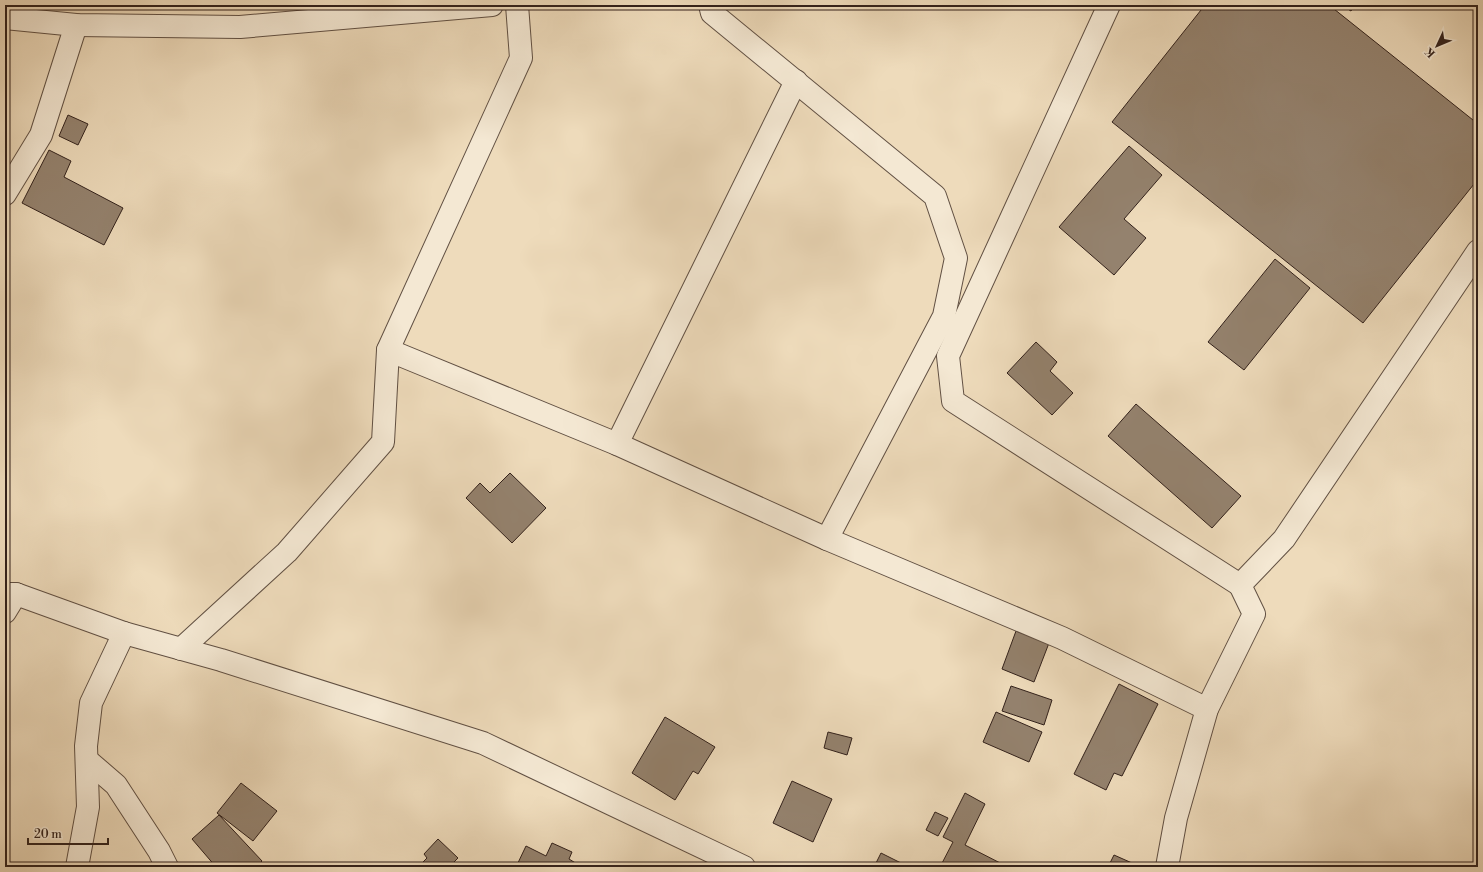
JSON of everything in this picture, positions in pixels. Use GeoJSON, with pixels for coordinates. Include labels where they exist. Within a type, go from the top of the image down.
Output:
{"type":"FeatureCollection","features":[{"type":"Feature","properties":{"kind":"street"},"geometry":{"type":"LineString","coordinates":[[5,18],[76,24],[240,27],[492,5]]}},
{"type":"Feature","properties":{"kind":"street"},"geometry":{"type":"LineString","coordinates":[[181,649],[287,552],[383,442],[388,350],[521,58],[517,5]]}},
{"type":"Feature","properties":{"kind":"street"},"geometry":{"type":"LineString","coordinates":[[710,5],[712,13],[935,196],[956,258],[944,316],[828,539]]}},
{"type":"Feature","properties":{"kind":"street"},"geometry":{"type":"LineString","coordinates":[[1109,5],[948,356],[953,401],[1240,586],[1254,614],[1207,709],[1176,818],[1167,867]]}},
{"type":"Feature","properties":{"kind":"street"},"geometry":{"type":"LineString","coordinates":[[5,194],[41,135],[76,24]]}},
{"type":"Feature","properties":{"kind":"street"},"geometry":{"type":"LineString","coordinates":[[618,444],[796,81]]}},
{"type":"Feature","properties":{"kind":"street"},"geometry":{"type":"LineString","coordinates":[[1240,586],[1284,539],[1478,251]]}},
{"type":"Feature","properties":{"kind":"street"},"geometry":{"type":"LineString","coordinates":[[388,350],[618,444],[828,539],[1062,638],[1207,709]]}},
{"type":"Feature","properties":{"kind":"street"},"geometry":{"type":"LineString","coordinates":[[9,600],[229,662],[483,743],[744,867]]}},
{"type":"Feature","properties":{"kind":"street"},"geometry":{"type":"LineString","coordinates":[[76,867],[88,807],[86,760],[91,703],[124,633]]}},
{"type":"Feature","properties":{"kind":"street"},"geometry":{"type":"LineString","coordinates":[[86,760],[116,785],[159,851],[166,867]]}},
{"type":"Feature","properties":{"kind":"building"},"geometry":{"type":"Polygon","coordinates":[[[1205,5],[1329,5],[1478,124],[1478,179],[1363,323],[1112,122],[1205,5]]]}},
{"type":"Feature","properties":{"kind":"building"},"geometry":{"type":"Polygon","coordinates":[[[1341,5],[1355,5],[1351,11],[1341,5]]]}},
{"type":"Feature","properties":{"kind":"building"},"geometry":{"type":"Polygon","coordinates":[[[68,115],[88,124],[78,145],[59,136],[68,115]]]}},
{"type":"Feature","properties":{"kind":"building"},"geometry":{"type":"Polygon","coordinates":[[[1129,146],[1162,175],[1124,219],[1146,238],[1114,275],[1059,227],[1129,146]]]}},
{"type":"Feature","properties":{"kind":"building"},"geometry":{"type":"Polygon","coordinates":[[[49,150],[71,161],[64,177],[123,208],[104,245],[22,203],[49,150]]]}},
{"type":"Feature","properties":{"kind":"building"},"geometry":{"type":"Polygon","coordinates":[[[1275,259],[1310,288],[1244,370],[1208,342],[1275,259]]]}},
{"type":"Feature","properties":{"kind":"building"},"geometry":{"type":"Polygon","coordinates":[[[1036,342],[1057,362],[1050,371],[1073,393],[1052,415],[1007,373],[1036,342]]]}},
{"type":"Feature","properties":{"kind":"building"},"geometry":{"type":"Polygon","coordinates":[[[1136,404],[1241,496],[1212,528],[1108,436],[1136,404]]]}},
{"type":"Feature","properties":{"kind":"building"},"geometry":{"type":"Polygon","coordinates":[[[510,473],[546,508],[512,543],[466,498],[480,483],[490,493],[510,473]]]}},
{"type":"Feature","properties":{"kind":"building"},"geometry":{"type":"Polygon","coordinates":[[[1016,631],[1049,643],[1034,682],[1002,669],[1016,631]]]}},
{"type":"Feature","properties":{"kind":"building"},"geometry":{"type":"Polygon","coordinates":[[[1119,684],[1158,704],[1122,776],[1114,773],[1106,790],[1074,774],[1119,684]]]}},
{"type":"Feature","properties":{"kind":"building"},"geometry":{"type":"Polygon","coordinates":[[[1011,686],[1052,700],[1044,725],[1002,711],[1011,686]]]}},
{"type":"Feature","properties":{"kind":"building"},"geometry":{"type":"Polygon","coordinates":[[[996,712],[1042,732],[1029,762],[983,742],[996,712]]]}},
{"type":"Feature","properties":{"kind":"building"},"geometry":{"type":"Polygon","coordinates":[[[665,717],[715,747],[698,774],[693,771],[675,800],[632,773],[665,717]]]}},
{"type":"Feature","properties":{"kind":"building"},"geometry":{"type":"Polygon","coordinates":[[[828,732],[852,738],[847,755],[824,748],[828,732]]]}},
{"type":"Feature","properties":{"kind":"building"},"geometry":{"type":"Polygon","coordinates":[[[792,781],[832,799],[813,842],[773,823],[792,781]]]}},
{"type":"Feature","properties":{"kind":"building"},"geometry":{"type":"Polygon","coordinates":[[[241,783],[277,811],[253,841],[217,813],[241,783]]]}},
{"type":"Feature","properties":{"kind":"building"},"geometry":{"type":"Polygon","coordinates":[[[965,793],[985,804],[965,845],[1008,867],[940,867],[953,842],[943,837],[965,793]]]}},
{"type":"Feature","properties":{"kind":"building"},"geometry":{"type":"Polygon","coordinates":[[[935,812],[948,818],[938,836],[926,830],[935,812]]]}},
{"type":"Feature","properties":{"kind":"building"},"geometry":{"type":"Polygon","coordinates":[[[219,815],[262,861],[256,867],[216,867],[192,839],[219,815]]]}},
{"type":"Feature","properties":{"kind":"building"},"geometry":{"type":"Polygon","coordinates":[[[438,839],[458,858],[449,867],[418,867],[427,858],[424,854],[438,839]]]}},
{"type":"Feature","properties":{"kind":"building"},"geometry":{"type":"Polygon","coordinates":[[[552,843],[572,852],[569,859],[582,867],[516,867],[526,846],[546,856],[552,843]]]}},
{"type":"Feature","properties":{"kind":"building"},"geometry":{"type":"Polygon","coordinates":[[[881,853],[909,867],[874,867],[881,853]]]}},
{"type":"Feature","properties":{"kind":"building"},"geometry":{"type":"Polygon","coordinates":[[[1114,855],[1141,867],[1108,867],[1114,855]]]}}]}
